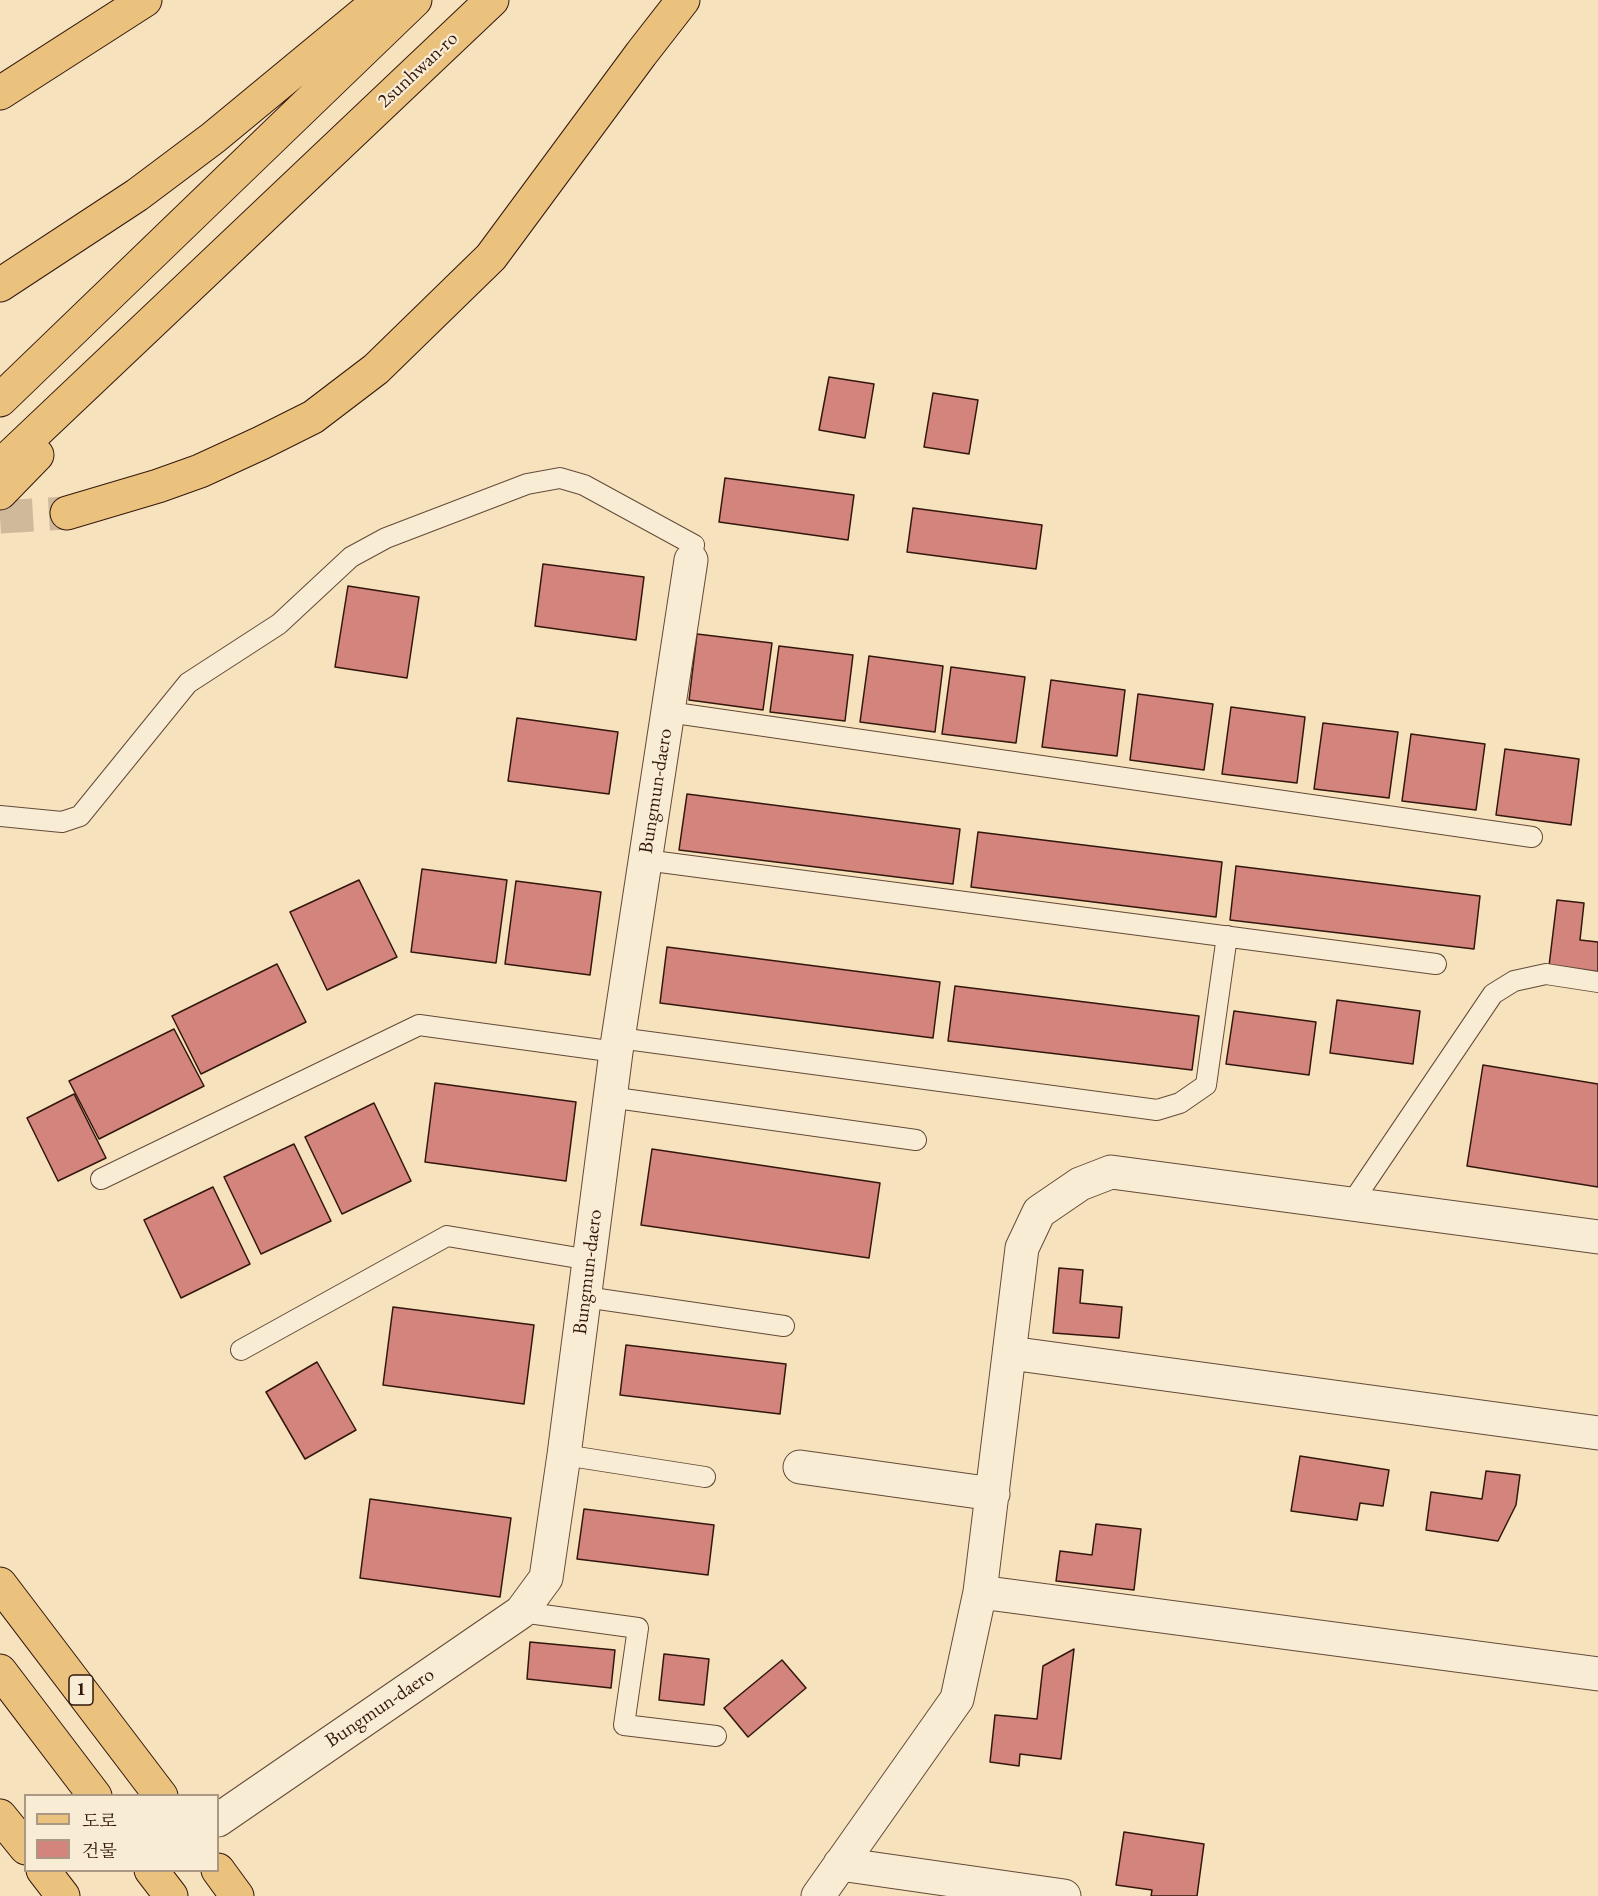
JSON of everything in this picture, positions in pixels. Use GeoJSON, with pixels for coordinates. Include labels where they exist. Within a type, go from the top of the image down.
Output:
{"type":"FeatureCollection","features":[{"type":"Feature","properties":{"kind":"main road"},"geometry":{"type":"LineString","coordinates":[[0,93],[145,0]]}},
{"type":"Feature","properties":{"kind":"main road"},"geometry":{"type":"LineString","coordinates":[[0,285],[146,188],[213,138],[380,0]]}},
{"type":"Feature","properties":{"kind":"main road"},"geometry":{"type":"LineString","coordinates":[[0,400],[415,0]]}},
{"type":"Feature","properties":{"kind":"main road","name":"2sunhwan-ro"},"geometry":{"type":"LineString","coordinates":[[343,140],[492,0]]}},
{"type":"Feature","properties":{"kind":"main road"},"geometry":{"type":"LineString","coordinates":[[67,513],[200,471],[261,443],[313,417],[376,369],[491,257],[640,54],[683,0]]}},
{"type":"Feature","properties":{"kind":"main road"},"geometry":{"type":"LineString","coordinates":[[0,465],[343,140]]}},
{"type":"Feature","properties":{"kind":"main road"},"geometry":{"type":"LineString","coordinates":[[0,493],[343,140]]}},
{"type":"Feature","properties":{"kind":"main road","name":"1"},"geometry":{"type":"LineString","coordinates":[[0,1584],[159,1794]]}},
{"type":"Feature","properties":{"kind":"main road"},"geometry":{"type":"LineString","coordinates":[[0,1671],[92,1794]]}},
{"type":"Feature","properties":{"kind":"main road"},"geometry":{"type":"LineString","coordinates":[[0,1816],[24,1846]]}},
{"type":"Feature","properties":{"kind":"main road"},"geometry":{"type":"LineString","coordinates":[[219,1871],[237,1896]]}},
{"type":"Feature","properties":{"kind":"main road"},"geometry":{"type":"LineString","coordinates":[[45,1872],[63,1896]]}},
{"type":"Feature","properties":{"kind":"main road"},"geometry":{"type":"LineString","coordinates":[[153,1872],[171,1896]]}},
{"type":"Feature","properties":{"kind":"street","name":"Bungmun-daero"},"geometry":{"type":"LineString","coordinates":[[219,1819],[520,1612],[546,1578],[590,1260],[609,1096],[691,560]]}},
{"type":"Feature","properties":{"kind":"street"},"geometry":{"type":"LineString","coordinates":[[818,1896],[957,1699],[980,1592],[1022,1248],[1039,1212],[1080,1184],[1111,1172],[1598,1237]]}},
{"type":"Feature","properties":{"kind":"street"},"geometry":{"type":"LineString","coordinates":[[1010,1353],[1598,1433]]}},
{"type":"Feature","properties":{"kind":"street"},"geometry":{"type":"LineString","coordinates":[[800,1467],[993,1494]]}},
{"type":"Feature","properties":{"kind":"street"},"geometry":{"type":"LineString","coordinates":[[980,1592],[1598,1674]]}},
{"type":"Feature","properties":{"kind":"street"},"geometry":{"type":"LineString","coordinates":[[840,1864],[1064,1896]]}},
{"type":"Feature","properties":{"kind":"lane"},"geometry":{"type":"LineString","coordinates":[[0,816],[62,822],[80,816],[188,682],[279,624],[351,557],[386,538],[527,484],[560,478],[584,485],[693,545],[691,560]]}},
{"type":"Feature","properties":{"kind":"lane"},"geometry":{"type":"LineString","coordinates":[[668,712],[1532,837]]}},
{"type":"Feature","properties":{"kind":"lane"},"geometry":{"type":"LineString","coordinates":[[645,860],[1436,964]]}},
{"type":"Feature","properties":{"kind":"lane"},"geometry":{"type":"LineString","coordinates":[[101,1179],[419,1025],[617,1045],[1157,1110],[1180,1102],[1206,1085],[1227,936]]}},
{"type":"Feature","properties":{"kind":"lane"},"geometry":{"type":"LineString","coordinates":[[1351,1204],[1493,994],[1514,981],[1546,974],[1598,982]]}},
{"type":"Feature","properties":{"kind":"lane"},"geometry":{"type":"LineString","coordinates":[[609,1096],[916,1140]]}},
{"type":"Feature","properties":{"kind":"lane"},"geometry":{"type":"LineString","coordinates":[[241,1350],[447,1236],[590,1260]]}},
{"type":"Feature","properties":{"kind":"lane"},"geometry":{"type":"LineString","coordinates":[[585,1297],[784,1326]]}},
{"type":"Feature","properties":{"kind":"lane"},"geometry":{"type":"LineString","coordinates":[[564,1455],[705,1477]]}},
{"type":"Feature","properties":{"kind":"lane"},"geometry":{"type":"LineString","coordinates":[[520,1612],[638,1628],[624,1725],[716,1736]]}},
{"type":"Feature","properties":{"kind":"building"},"geometry":{"type":"Polygon","coordinates":[[[829,377],[874,384],[865,438],[819,430],[829,377]]]}},
{"type":"Feature","properties":{"kind":"building"},"geometry":{"type":"Polygon","coordinates":[[[933,393],[978,400],[969,454],[924,447],[933,393]]]}},
{"type":"Feature","properties":{"kind":"building"},"geometry":{"type":"Polygon","coordinates":[[[725,478],[854,495],[848,540],[719,522],[725,478]]]}},
{"type":"Feature","properties":{"kind":"building"},"geometry":{"type":"Polygon","coordinates":[[[913,508],[1042,525],[1036,569],[907,552],[913,508]]]}},
{"type":"Feature","properties":{"kind":"building"},"geometry":{"type":"Polygon","coordinates":[[[543,564],[644,577],[636,640],[535,626],[543,564]]]}},
{"type":"Feature","properties":{"kind":"building"},"geometry":{"type":"Polygon","coordinates":[[[348,586],[419,597],[407,678],[335,667],[348,586]]]}},
{"type":"Feature","properties":{"kind":"building"},"geometry":{"type":"Polygon","coordinates":[[[697,634],[772,643],[763,710],[689,700],[697,634]]]}},
{"type":"Feature","properties":{"kind":"building"},"geometry":{"type":"Polygon","coordinates":[[[779,646],[853,655],[845,721],[770,712],[779,646]]]}},
{"type":"Feature","properties":{"kind":"building"},"geometry":{"type":"Polygon","coordinates":[[[869,656],[943,666],[935,732],[860,722],[869,656]]]}},
{"type":"Feature","properties":{"kind":"building"},"geometry":{"type":"Polygon","coordinates":[[[951,667],[1025,677],[1016,743],[942,734],[951,667]]]}},
{"type":"Feature","properties":{"kind":"building"},"geometry":{"type":"Polygon","coordinates":[[[1051,680],[1125,690],[1117,756],[1042,747],[1051,680]]]}},
{"type":"Feature","properties":{"kind":"building"},"geometry":{"type":"Polygon","coordinates":[[[1138,694],[1213,704],[1204,770],[1130,760],[1138,694]]]}},
{"type":"Feature","properties":{"kind":"building"},"geometry":{"type":"Polygon","coordinates":[[[1231,707],[1305,717],[1297,783],[1222,774],[1231,707]]]}},
{"type":"Feature","properties":{"kind":"building"},"geometry":{"type":"Polygon","coordinates":[[[517,718],[618,732],[609,794],[508,781],[517,718]]]}},
{"type":"Feature","properties":{"kind":"building"},"geometry":{"type":"Polygon","coordinates":[[[1323,723],[1398,732],[1389,798],[1314,789],[1323,723]]]}},
{"type":"Feature","properties":{"kind":"building"},"geometry":{"type":"Polygon","coordinates":[[[1411,734],[1485,744],[1476,810],[1402,801],[1411,734]]]}},
{"type":"Feature","properties":{"kind":"building"},"geometry":{"type":"Polygon","coordinates":[[[1505,749],[1579,759],[1571,825],[1496,815],[1505,749]]]}},
{"type":"Feature","properties":{"kind":"building"},"geometry":{"type":"Polygon","coordinates":[[[687,794],[960,829],[953,884],[679,850],[687,794]]]}},
{"type":"Feature","properties":{"kind":"building"},"geometry":{"type":"Polygon","coordinates":[[[978,832],[1222,862],[1216,917],[971,887],[978,832]]]}},
{"type":"Feature","properties":{"kind":"building"},"geometry":{"type":"Polygon","coordinates":[[[1236,866],[1480,896],[1474,949],[1230,920],[1236,866]]]}},
{"type":"Feature","properties":{"kind":"building"},"geometry":{"type":"Polygon","coordinates":[[[422,869],[507,880],[496,963],[411,952],[422,869]]]}},
{"type":"Feature","properties":{"kind":"building"},"geometry":{"type":"Polygon","coordinates":[[[359,880],[397,957],[327,990],[290,912],[359,880]]]}},
{"type":"Feature","properties":{"kind":"building"},"geometry":{"type":"Polygon","coordinates":[[[516,881],[601,892],[590,975],[505,964],[516,881]]]}},
{"type":"Feature","properties":{"kind":"building"},"geometry":{"type":"Polygon","coordinates":[[[1557,900],[1584,903],[1580,940],[1598,942],[1598,972],[1549,966],[1557,900]]]}},
{"type":"Feature","properties":{"kind":"building"},"geometry":{"type":"Polygon","coordinates":[[[667,947],[940,982],[933,1038],[660,1003],[667,947]]]}},
{"type":"Feature","properties":{"kind":"building"},"geometry":{"type":"Polygon","coordinates":[[[277,964],[306,1022],[201,1074],[172,1016],[277,964]]]}},
{"type":"Feature","properties":{"kind":"building"},"geometry":{"type":"Polygon","coordinates":[[[955,986],[1199,1016],[1192,1070],[948,1041],[955,986]]]}},
{"type":"Feature","properties":{"kind":"building"},"geometry":{"type":"Polygon","coordinates":[[[1337,1000],[1420,1011],[1413,1064],[1330,1053],[1337,1000]]]}},
{"type":"Feature","properties":{"kind":"building"},"geometry":{"type":"Polygon","coordinates":[[[1234,1011],[1316,1022],[1309,1075],[1226,1064],[1234,1011]]]}},
{"type":"Feature","properties":{"kind":"building"},"geometry":{"type":"Polygon","coordinates":[[[174,1029],[204,1086],[99,1139],[69,1081],[174,1029]]]}},
{"type":"Feature","properties":{"kind":"building"},"geometry":{"type":"Polygon","coordinates":[[[1483,1065],[1598,1084],[1598,1187],[1467,1166],[1483,1065]]]}},
{"type":"Feature","properties":{"kind":"building"},"geometry":{"type":"Polygon","coordinates":[[[435,1083],[576,1102],[566,1181],[425,1162],[435,1083]]]}},
{"type":"Feature","properties":{"kind":"building"},"geometry":{"type":"Polygon","coordinates":[[[74,1094],[106,1158],[58,1181],[27,1118],[74,1094]]]}},
{"type":"Feature","properties":{"kind":"building"},"geometry":{"type":"Polygon","coordinates":[[[374,1103],[411,1181],[342,1214],[305,1137],[374,1103]]]}},
{"type":"Feature","properties":{"kind":"building"},"geometry":{"type":"Polygon","coordinates":[[[294,1144],[331,1221],[261,1254],[224,1177],[294,1144]]]}},
{"type":"Feature","properties":{"kind":"building"},"geometry":{"type":"Polygon","coordinates":[[[652,1149],[880,1183],[869,1258],[641,1225],[652,1149]]]}},
{"type":"Feature","properties":{"kind":"building"},"geometry":{"type":"Polygon","coordinates":[[[213,1187],[250,1264],[181,1298],[144,1220],[213,1187]]]}},
{"type":"Feature","properties":{"kind":"building"},"geometry":{"type":"Polygon","coordinates":[[[1059,1268],[1083,1270],[1080,1303],[1122,1307],[1119,1338],[1053,1333],[1059,1268]]]}},
{"type":"Feature","properties":{"kind":"building"},"geometry":{"type":"Polygon","coordinates":[[[393,1307],[534,1325],[524,1404],[383,1385],[393,1307]]]}},
{"type":"Feature","properties":{"kind":"building"},"geometry":{"type":"Polygon","coordinates":[[[626,1345],[786,1364],[780,1414],[620,1395],[626,1345]]]}},
{"type":"Feature","properties":{"kind":"building"},"geometry":{"type":"Polygon","coordinates":[[[317,1362],[356,1430],[305,1459],[266,1392],[317,1362]]]}},
{"type":"Feature","properties":{"kind":"building"},"geometry":{"type":"Polygon","coordinates":[[[1300,1456],[1389,1470],[1383,1506],[1360,1503],[1357,1520],[1291,1511],[1300,1456]]]}},
{"type":"Feature","properties":{"kind":"building"},"geometry":{"type":"Polygon","coordinates":[[[1486,1471],[1520,1475],[1516,1505],[1498,1541],[1426,1530],[1431,1492],[1482,1499],[1486,1471]]]}},
{"type":"Feature","properties":{"kind":"building"},"geometry":{"type":"Polygon","coordinates":[[[370,1499],[511,1518],[500,1597],[360,1578],[370,1499]]]}},
{"type":"Feature","properties":{"kind":"building"},"geometry":{"type":"Polygon","coordinates":[[[584,1509],[714,1525],[708,1575],[577,1559],[584,1509]]]}},
{"type":"Feature","properties":{"kind":"building"},"geometry":{"type":"Polygon","coordinates":[[[1096,1524],[1141,1529],[1134,1590],[1056,1581],[1060,1551],[1092,1555],[1096,1524]]]}},
{"type":"Feature","properties":{"kind":"building"},"geometry":{"type":"Polygon","coordinates":[[[530,1642],[615,1650],[611,1688],[527,1679],[530,1642]]]}},
{"type":"Feature","properties":{"kind":"building"},"geometry":{"type":"Polygon","coordinates":[[[1074,1649],[1061,1759],[1020,1754],[1019,1766],[990,1762],[995,1715],[1037,1719],[1043,1666],[1074,1649]]]}},
{"type":"Feature","properties":{"kind":"building"},"geometry":{"type":"Polygon","coordinates":[[[664,1654],[709,1659],[704,1705],[659,1700],[664,1654]]]}},
{"type":"Feature","properties":{"kind":"building"},"geometry":{"type":"Polygon","coordinates":[[[782,1660],[806,1688],[748,1737],[724,1708],[782,1660]]]}},
{"type":"Feature","properties":{"kind":"building"},"geometry":{"type":"Polygon","coordinates":[[[1124,1832],[1204,1844],[1197,1896],[1151,1896],[1152,1890],[1116,1885],[1124,1832]]]}},
{"type":"Feature","properties":{"kind":"tunnel"},"geometry":{"type":"LineString","coordinates":[[0,517],[67,513]]}}]}
